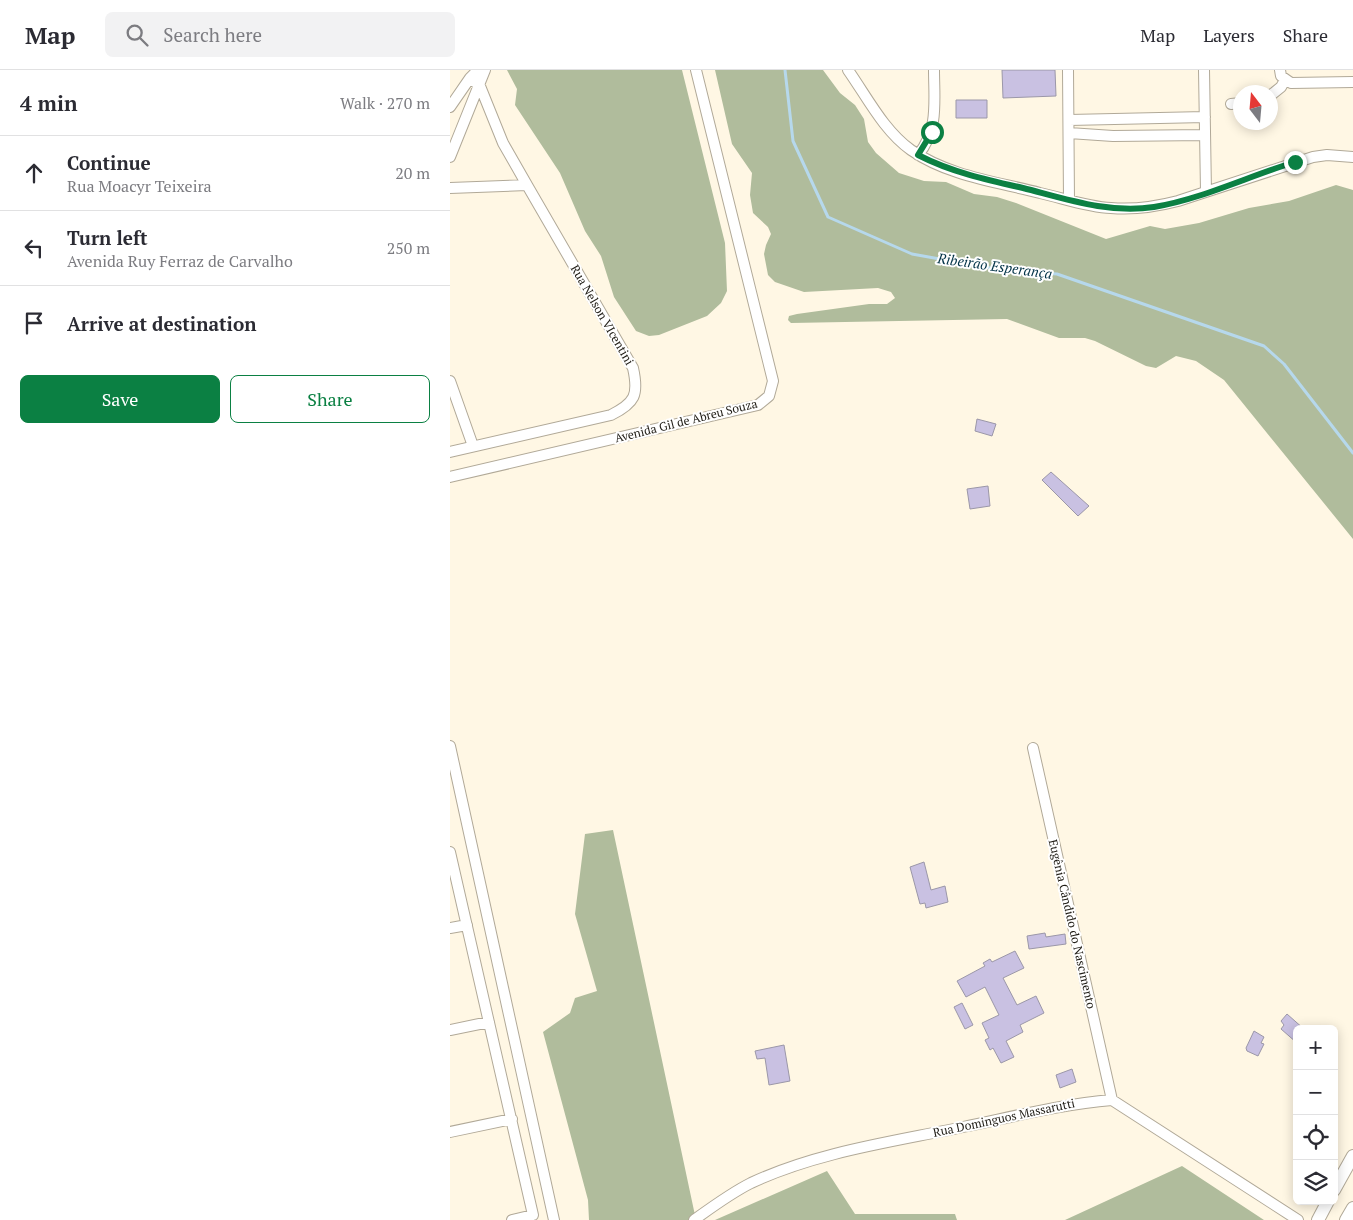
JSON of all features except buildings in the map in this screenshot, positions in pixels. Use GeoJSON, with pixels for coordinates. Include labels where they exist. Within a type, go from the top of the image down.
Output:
{"type":"FeatureCollection","features":[{"type":"Feature","properties":{"kind":"main road"},"geometry":{"type":"LineString","coordinates":[[1338,1183],[1353,1156]]}},
{"type":"Feature","properties":{"kind":"main road"},"geometry":{"type":"LineString","coordinates":[[1318,1220],[1326,1205]]}},
{"type":"Feature","properties":{"kind":"main road"},"geometry":{"type":"LineString","coordinates":[[1346,1220],[1353,1208]]}},
{"type":"Feature","properties":{"kind":"street"},"geometry":{"type":"LineString","coordinates":[[450,107],[470,78],[478,70]]}},
{"type":"Feature","properties":{"kind":"street"},"geometry":{"type":"LineString","coordinates":[[450,157],[485,70]]}},
{"type":"Feature","properties":{"kind":"street","name":"Avenida Gil de Abreu Souza"},"geometry":{"type":"LineString","coordinates":[[450,477],[758,405],[768,396],[773,385],[771,375],[696,70]]}},
{"type":"Feature","properties":{"kind":"street"},"geometry":{"type":"LineString","coordinates":[[848,70],[887,126],[904,144],[918,155],[955,171],[1069,200],[1109,208],[1136,209],[1178,201],[1313,157],[1352,158]]}},
{"type":"Feature","properties":{"kind":"street"},"geometry":{"type":"LineString","coordinates":[[918,155],[929,139],[934,125],[934,70]]}},
{"type":"Feature","properties":{"kind":"street"},"geometry":{"type":"LineString","coordinates":[[1068,70],[1069,200]]}},
{"type":"Feature","properties":{"kind":"street"},"geometry":{"type":"LineString","coordinates":[[1204,70],[1206,192]]}},
{"type":"Feature","properties":{"kind":"street"},"geometry":{"type":"LineString","coordinates":[[1280,70],[1285,80]]}},
{"type":"Feature","properties":{"kind":"street"},"geometry":{"type":"LineString","coordinates":[[470,78],[480,86]]}},
{"type":"Feature","properties":{"kind":"street"},"geometry":{"type":"LineString","coordinates":[[1285,80],[1298,83],[1353,82]]}},
{"type":"Feature","properties":{"kind":"street"},"geometry":{"type":"LineString","coordinates":[[1278,89],[1285,80]]}},
{"type":"Feature","properties":{"kind":"street","name":"Rua Nelson VIcentini"},"geometry":{"type":"LineString","coordinates":[[450,452],[611,415],[628,407],[634,398],[637,384],[633,368],[503,143],[480,86]]}},
{"type":"Feature","properties":{"kind":"street"},"geometry":{"type":"LineString","coordinates":[[1069,120],[1205,117]]}},
{"type":"Feature","properties":{"kind":"street"},"geometry":{"type":"LineString","coordinates":[[1069,133],[1113,136],[1205,135]]}},
{"type":"Feature","properties":{"kind":"street"},"geometry":{"type":"LineString","coordinates":[[450,188],[527,185]]}},
{"type":"Feature","properties":{"kind":"street"},"geometry":{"type":"LineString","coordinates":[[450,381],[473,446]]}},
{"type":"Feature","properties":{"kind":"street"},"geometry":{"type":"LineString","coordinates":[[450,746],[453,778],[554,1220]]}},
{"type":"Feature","properties":{"kind":"street","name":"Eugênia Cândido do Nascimento"},"geometry":{"type":"LineString","coordinates":[[1033,748],[1112,1100]]}},
{"type":"Feature","properties":{"kind":"street"},"geometry":{"type":"LineString","coordinates":[[450,852],[533,1215],[512,1220]]}},
{"type":"Feature","properties":{"kind":"street"},"geometry":{"type":"LineString","coordinates":[[450,928],[467,925]]}},
{"type":"Feature","properties":{"kind":"street"},"geometry":{"type":"LineString","coordinates":[[450,1030],[489,1022]]}},
{"type":"Feature","properties":{"kind":"street"},"geometry":{"type":"LineString","coordinates":[[1112,1100],[1298,1220]]}},
{"type":"Feature","properties":{"kind":"street","name":"Rua Dominguos Massarutti"},"geometry":{"type":"LineString","coordinates":[[694,1220],[751,1183],[806,1163],[859,1148],[1083,1102],[1112,1100]]}},
{"type":"Feature","properties":{"kind":"street"},"geometry":{"type":"LineString","coordinates":[[450,1132],[512,1119]]}},
{"type":"Feature","properties":{"kind":"green space"},"geometry":{"type":"Polygon","coordinates":[[[507,70],[682,70],[725,243],[727,291],[721,303],[707,316],[659,335],[649,336],[636,331],[614,297],[601,256],[585,231],[560,173],[515,105],[517,89],[507,70]]]}},
{"type":"Feature","properties":{"kind":"green space"},"geometry":{"type":"Polygon","coordinates":[[[715,70],[823,70],[840,93],[855,105],[864,119],[868,142],[876,153],[899,173],[924,181],[946,182],[974,194],[997,197],[1016,203],[1106,239],[1150,226],[1165,229],[1199,223],[1249,208],[1289,201],[1336,185],[1353,190],[1353,539],[1224,380],[1196,361],[1176,356],[1156,368],[1146,366],[1095,341],[1085,338],[1059,338],[1007,319],[791,323],[788,320],[789,316],[797,314],[869,304],[887,304],[895,298],[891,292],[878,288],[804,292],[775,282],[768,275],[764,254],[771,234],[768,227],[753,213],[750,195],[752,173],[732,144],[715,70]]]}},
{"type":"Feature","properties":{"kind":"green space"},"geometry":{"type":"Polygon","coordinates":[[[613,830],[696,1220],[589,1220],[588,1200],[543,1032],[570,1013],[575,998],[597,991],[575,914],[585,834],[613,830]]]}},
{"type":"Feature","properties":{"kind":"green space"},"geometry":{"type":"Polygon","coordinates":[[[1182,1166],[1264,1220],[1065,1220],[1182,1166]]]}},
{"type":"Feature","properties":{"kind":"green space"},"geometry":{"type":"Polygon","coordinates":[[[827,1171],[855,1214],[955,1214],[957,1220],[715,1220],[827,1171]]]}},
{"type":"Feature","properties":{"kind":"waterway","name":"Ribeirão Esperança"},"geometry":{"type":"LineString","coordinates":[[785,70],[793,141],[828,217],[912,254],[1001,270],[1057,274],[1264,346],[1284,364],[1353,453]]}},
{"type":"Feature","properties":{"kind":"route"},"geometry":{"type":"LineString","coordinates":[[932,132],[925,147],[918,155],[940,166],[1090,205],[1109,208],[1136,209],[1156,207],[1295,162]]}}]}
